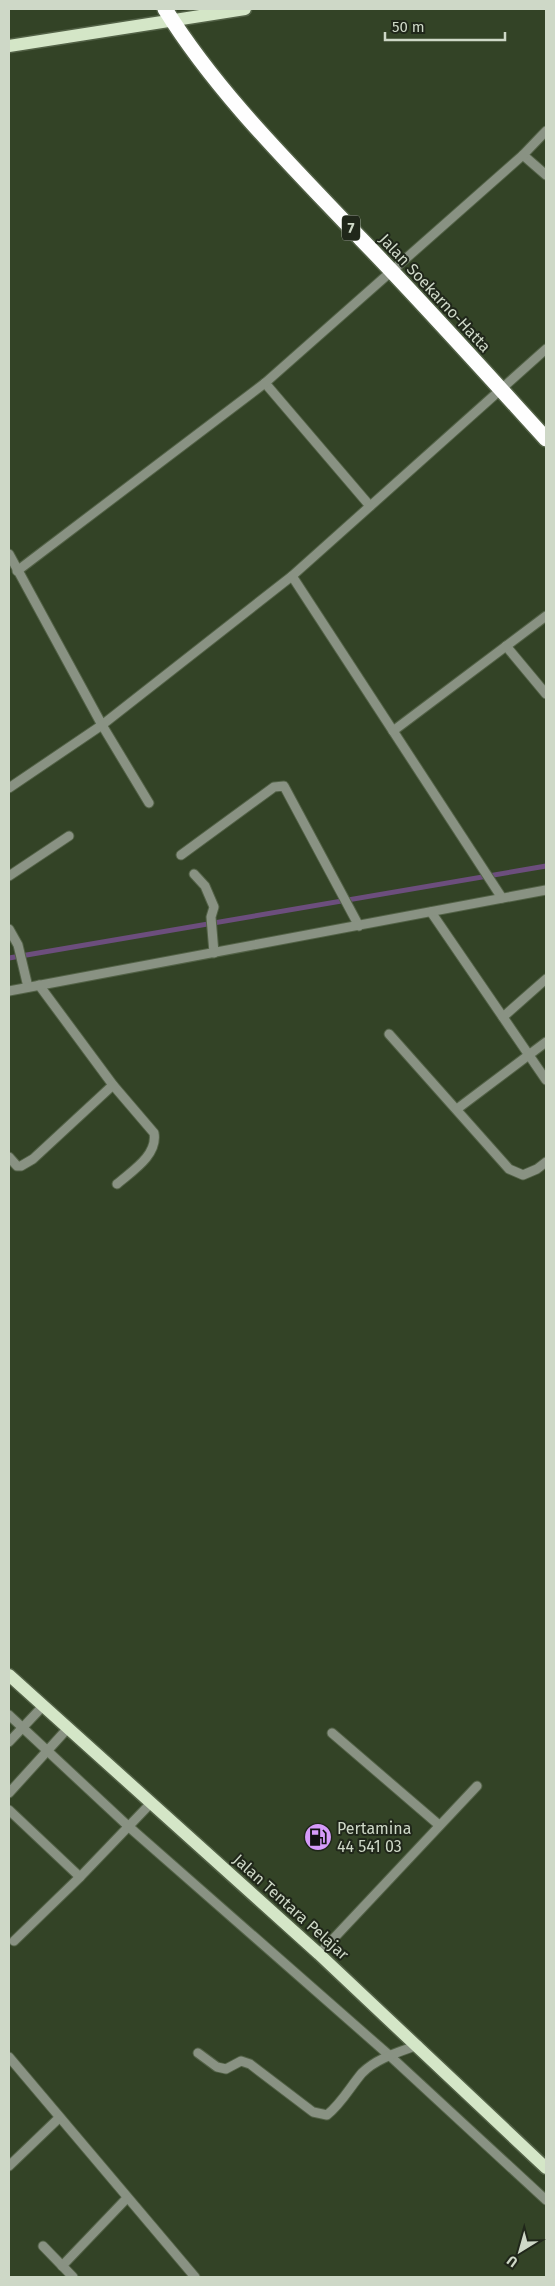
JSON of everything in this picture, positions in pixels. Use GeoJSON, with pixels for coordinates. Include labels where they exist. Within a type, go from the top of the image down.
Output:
{"type":"FeatureCollection","features":[{"type":"Feature","properties":{"kind":"highway","name":"Jalan Soekarno-Hatta"},"geometry":{"type":"LineString","coordinates":[[168,14],[230,97],[284,158],[392,271],[546,440]]}},
{"type":"Feature","properties":{"kind":"main road"},"geometry":{"type":"LineString","coordinates":[[9,46],[168,14],[244,9]]}},
{"type":"Feature","properties":{"kind":"main road","name":"Jalan Tentara Pelajar"},"geometry":{"type":"LineString","coordinates":[[9,1676],[319,1954],[546,2168]]}},
{"type":"Feature","properties":{"kind":"street"},"geometry":{"type":"LineString","coordinates":[[17,571],[266,383],[523,155],[546,131]]}},
{"type":"Feature","properties":{"kind":"street"},"geometry":{"type":"LineString","coordinates":[[523,155],[546,175]]}},
{"type":"Feature","properties":{"kind":"street"},"geometry":{"type":"LineString","coordinates":[[9,788],[102,724],[292,576],[546,349]]}},
{"type":"Feature","properties":{"kind":"street"},"geometry":{"type":"LineString","coordinates":[[266,383],[370,506]]}},
{"type":"Feature","properties":{"kind":"street"},"geometry":{"type":"LineString","coordinates":[[9,554],[102,724],[149,803]]}},
{"type":"Feature","properties":{"kind":"street"},"geometry":{"type":"LineString","coordinates":[[292,576],[502,898]]}},
{"type":"Feature","properties":{"kind":"street"},"geometry":{"type":"LineString","coordinates":[[393,731],[546,616]]}},
{"type":"Feature","properties":{"kind":"street"},"geometry":{"type":"LineString","coordinates":[[506,646],[546,694]]}},
{"type":"Feature","properties":{"kind":"street"},"geometry":{"type":"LineString","coordinates":[[181,855],[274,788],[284,786],[359,926]]}},
{"type":"Feature","properties":{"kind":"street"},"geometry":{"type":"LineString","coordinates":[[9,876],[69,836]]}},
{"type":"Feature","properties":{"kind":"street"},"geometry":{"type":"LineString","coordinates":[[194,874],[205,886],[214,907],[211,917],[214,953]]}},
{"type":"Feature","properties":{"kind":"street"},"geometry":{"type":"LineString","coordinates":[[9,991],[546,890]]}},
{"type":"Feature","properties":{"kind":"street"},"geometry":{"type":"LineString","coordinates":[[431,912],[546,1080]]}},
{"type":"Feature","properties":{"kind":"street"},"geometry":{"type":"LineString","coordinates":[[9,930],[18,945],[28,988]]}},
{"type":"Feature","properties":{"kind":"street"},"geometry":{"type":"LineString","coordinates":[[503,1017],[546,979]]}},
{"type":"Feature","properties":{"kind":"street"},"geometry":{"type":"LineString","coordinates":[[39,985],[113,1085],[154,1133],[156,1142],[147,1156],[116,1184]]}},
{"type":"Feature","properties":{"kind":"street"},"geometry":{"type":"LineString","coordinates":[[389,1034],[509,1169],[523,1175],[537,1169],[546,1162]]}},
{"type":"Feature","properties":{"kind":"street"},"geometry":{"type":"LineString","coordinates":[[457,1109],[546,1042]]}},
{"type":"Feature","properties":{"kind":"street"},"geometry":{"type":"LineString","coordinates":[[9,1156],[17,1166],[21,1166],[33,1159],[113,1085]]}},
{"type":"Feature","properties":{"kind":"street"},"geometry":{"type":"LineString","coordinates":[[9,1742],[42,1706]]}},
{"type":"Feature","properties":{"kind":"street"},"geometry":{"type":"LineString","coordinates":[[9,1715],[128,1826],[390,2056],[546,2200]]}},
{"type":"Feature","properties":{"kind":"street"},"geometry":{"type":"LineString","coordinates":[[9,1793],[68,1728]]}},
{"type":"Feature","properties":{"kind":"street"},"geometry":{"type":"LineString","coordinates":[[332,1734],[439,1825]]}},
{"type":"Feature","properties":{"kind":"street"},"geometry":{"type":"LineString","coordinates":[[319,1954],[477,1786]]}},
{"type":"Feature","properties":{"kind":"street"},"geometry":{"type":"LineString","coordinates":[[14,1941],[80,1877],[151,1803]]}},
{"type":"Feature","properties":{"kind":"street"},"geometry":{"type":"LineString","coordinates":[[9,1810],[80,1877]]}},
{"type":"Feature","properties":{"kind":"street"},"geometry":{"type":"LineString","coordinates":[[198,2053],[217,2067],[226,2069],[241,2061],[250,2064],[313,2112],[327,2115],[339,2105],[363,2072],[390,2056],[418,2046]]}},
{"type":"Feature","properties":{"kind":"street"},"geometry":{"type":"LineString","coordinates":[[9,2058],[195,2277]]}},
{"type":"Feature","properties":{"kind":"street"},"geometry":{"type":"LineString","coordinates":[[9,2166],[59,2118]]}},
{"type":"Feature","properties":{"kind":"street"},"geometry":{"type":"LineString","coordinates":[[62,2266],[127,2198]]}},
{"type":"Feature","properties":{"kind":"street"},"geometry":{"type":"LineString","coordinates":[[43,2246],[73,2277]]}},
{"type":"Feature","properties":{"kind":"waterway"},"geometry":{"type":"LineString","coordinates":[[9,958],[546,866]]}},
{"type":"Feature","properties":{"kind":"place","name":"Pertamina 44 541 03"},"geometry":{"type":"Point","coordinates":[318,1837]}}]}
